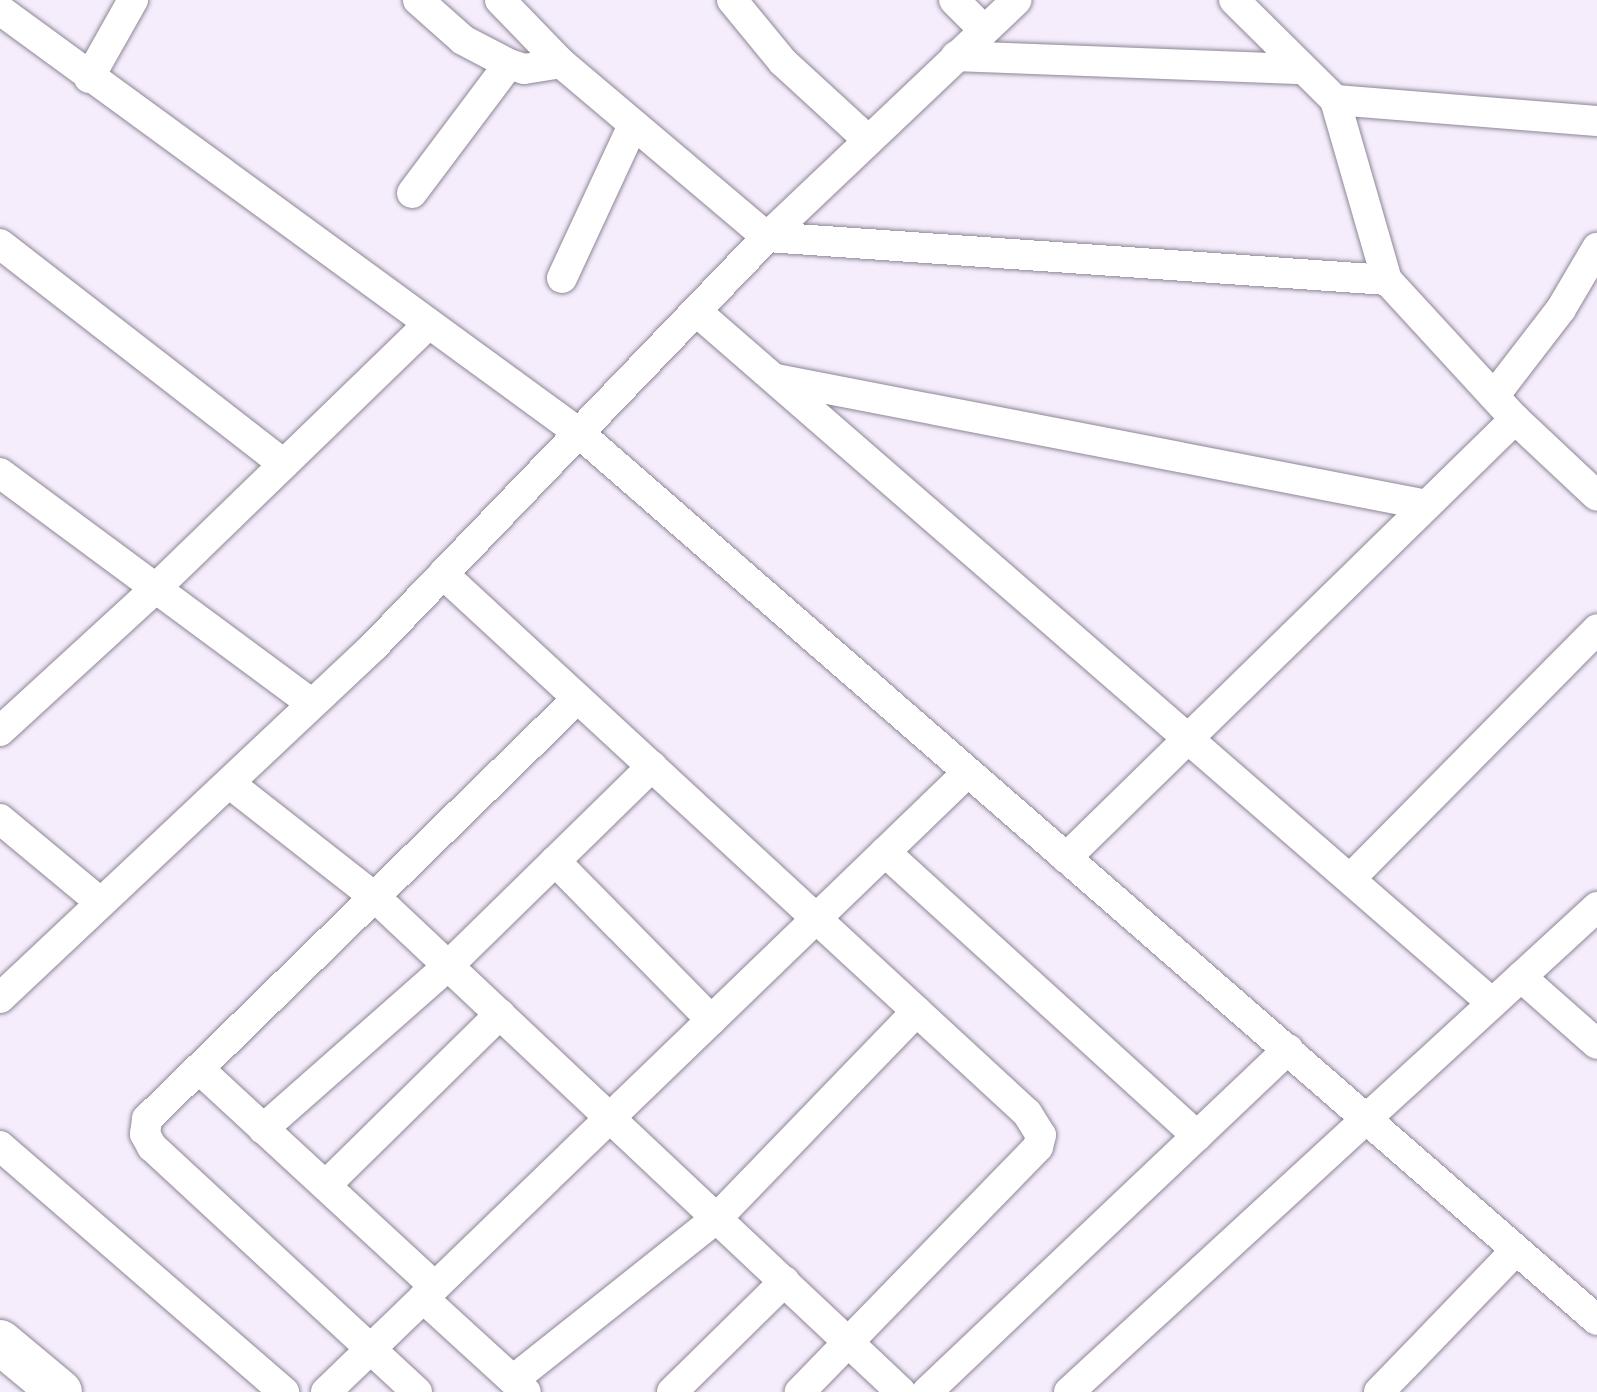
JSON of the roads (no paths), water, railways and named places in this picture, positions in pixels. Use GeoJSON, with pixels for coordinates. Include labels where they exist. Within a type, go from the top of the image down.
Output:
{"type":"FeatureCollection","features":[{"type":"Feature","properties":{"kind":"street"},"geometry":{"type":"LineString","coordinates":[[418,0],[463,40],[509,64],[524,69],[561,63]]}},
{"type":"Feature","properties":{"kind":"street"},"geometry":{"type":"LineString","coordinates":[[732,0],[783,62],[868,140]]}},
{"type":"Feature","properties":{"kind":"street"},"geometry":{"type":"LineString","coordinates":[[954,0],[984,30]]}},
{"type":"Feature","properties":{"kind":"street"},"geometry":{"type":"LineString","coordinates":[[0,998],[312,704],[443,574],[767,237],[1017,0]]}},
{"type":"Feature","properties":{"kind":"street"},"geometry":{"type":"LineString","coordinates":[[1234,0],[1335,100],[1387,280],[1515,419],[1597,496]]}},
{"type":"Feature","properties":{"kind":"street"},"geometry":{"type":"LineString","coordinates":[[502,1],[561,63],[767,237],[1387,280]]}},
{"type":"Feature","properties":{"kind":"street"},"geometry":{"type":"LineString","coordinates":[[89,78],[122,5]]}},
{"type":"Feature","properties":{"kind":"street"},"geometry":{"type":"LineString","coordinates":[[0,10],[89,78],[579,433],[1597,1320]]}},
{"type":"Feature","properties":{"kind":"street"},"geometry":{"type":"LineString","coordinates":[[956,56],[1302,69]]}},
{"type":"Feature","properties":{"kind":"street"},"geometry":{"type":"LineString","coordinates":[[412,193],[509,64]]}},
{"type":"Feature","properties":{"kind":"street"},"geometry":{"type":"LineString","coordinates":[[1335,100],[1597,121]]}},
{"type":"Feature","properties":{"kind":"street"},"geometry":{"type":"LineString","coordinates":[[562,278],[633,125]]}},
{"type":"Feature","properties":{"kind":"street"},"geometry":{"type":"LineString","coordinates":[[0,244],[284,464]]}},
{"type":"Feature","properties":{"kind":"street"},"geometry":{"type":"LineString","coordinates":[[1494,396],[1561,309],[1597,248]]}},
{"type":"Feature","properties":{"kind":"street"},"geometry":{"type":"LineString","coordinates":[[696,311],[1492,1003]]}},
{"type":"Feature","properties":{"kind":"street"},"geometry":{"type":"LineString","coordinates":[[0,731],[156,588],[428,324]]}},
{"type":"Feature","properties":{"kind":"street"},"geometry":{"type":"LineString","coordinates":[[774,378],[1427,505]]}},
{"type":"Feature","properties":{"kind":"street"},"geometry":{"type":"LineString","coordinates":[[1066,858],[1515,419]]}},
{"type":"Feature","properties":{"kind":"street"},"geometry":{"type":"LineString","coordinates":[[0,473],[312,704]]}},
{"type":"Feature","properties":{"kind":"street"},"geometry":{"type":"LineString","coordinates":[[443,574],[1027,1113],[1041,1135],[1038,1147],[800,1392]]}},
{"type":"Feature","properties":{"kind":"street"},"geometry":{"type":"LineString","coordinates":[[1351,878],[1597,629]]}},
{"type":"Feature","properties":{"kind":"street"},"geometry":{"type":"LineString","coordinates":[[417,1392],[152,1147],[145,1134],[147,1119],[377,899],[578,698]]}},
{"type":"Feature","properties":{"kind":"street"},"geometry":{"type":"LineString","coordinates":[[263,1129],[447,967],[652,766]]}},
{"type":"Feature","properties":{"kind":"street"},"geometry":{"type":"LineString","coordinates":[[326,1392],[967,773]]}},
{"type":"Feature","properties":{"kind":"street"},"geometry":{"type":"LineString","coordinates":[[229,783],[377,899],[447,967],[612,1116],[901,1392]]}},
{"type":"Feature","properties":{"kind":"street"},"geometry":{"type":"LineString","coordinates":[[0,819],[101,903]]}},
{"type":"Feature","properties":{"kind":"street"},"geometry":{"type":"LineString","coordinates":[[885,852],[1197,1136]]}},
{"type":"Feature","properties":{"kind":"street"},"geometry":{"type":"LineString","coordinates":[[555,861],[711,1020]]}},
{"type":"Feature","properties":{"kind":"street"},"geometry":{"type":"LineString","coordinates":[[1069,1392],[1597,907]]}},
{"type":"Feature","properties":{"kind":"street"},"geometry":{"type":"LineString","coordinates":[[1521,977],[1597,1044]]}},
{"type":"Feature","properties":{"kind":"street"},"geometry":{"type":"LineString","coordinates":[[199,1069],[326,1185],[519,1386],[718,1217],[917,1011]]}},
{"type":"Feature","properties":{"kind":"street"},"geometry":{"type":"LineString","coordinates":[[326,1185],[500,1014]]}},
{"type":"Feature","properties":{"kind":"street"},"geometry":{"type":"LineString","coordinates":[[927,1392],[1288,1049]]}},
{"type":"Feature","properties":{"kind":"street"},"geometry":{"type":"LineString","coordinates":[[0,1146],[284,1392]]}},
{"type":"Feature","properties":{"kind":"street"},"geometry":{"type":"LineString","coordinates":[[1379,1392],[1516,1250]]}},
{"type":"Feature","properties":{"kind":"street"},"geometry":{"type":"LineString","coordinates":[[672,1392],[785,1281]]}},
{"type":"Feature","properties":{"kind":"street"},"geometry":{"type":"LineString","coordinates":[[0,1342],[60,1392]]}}]}
